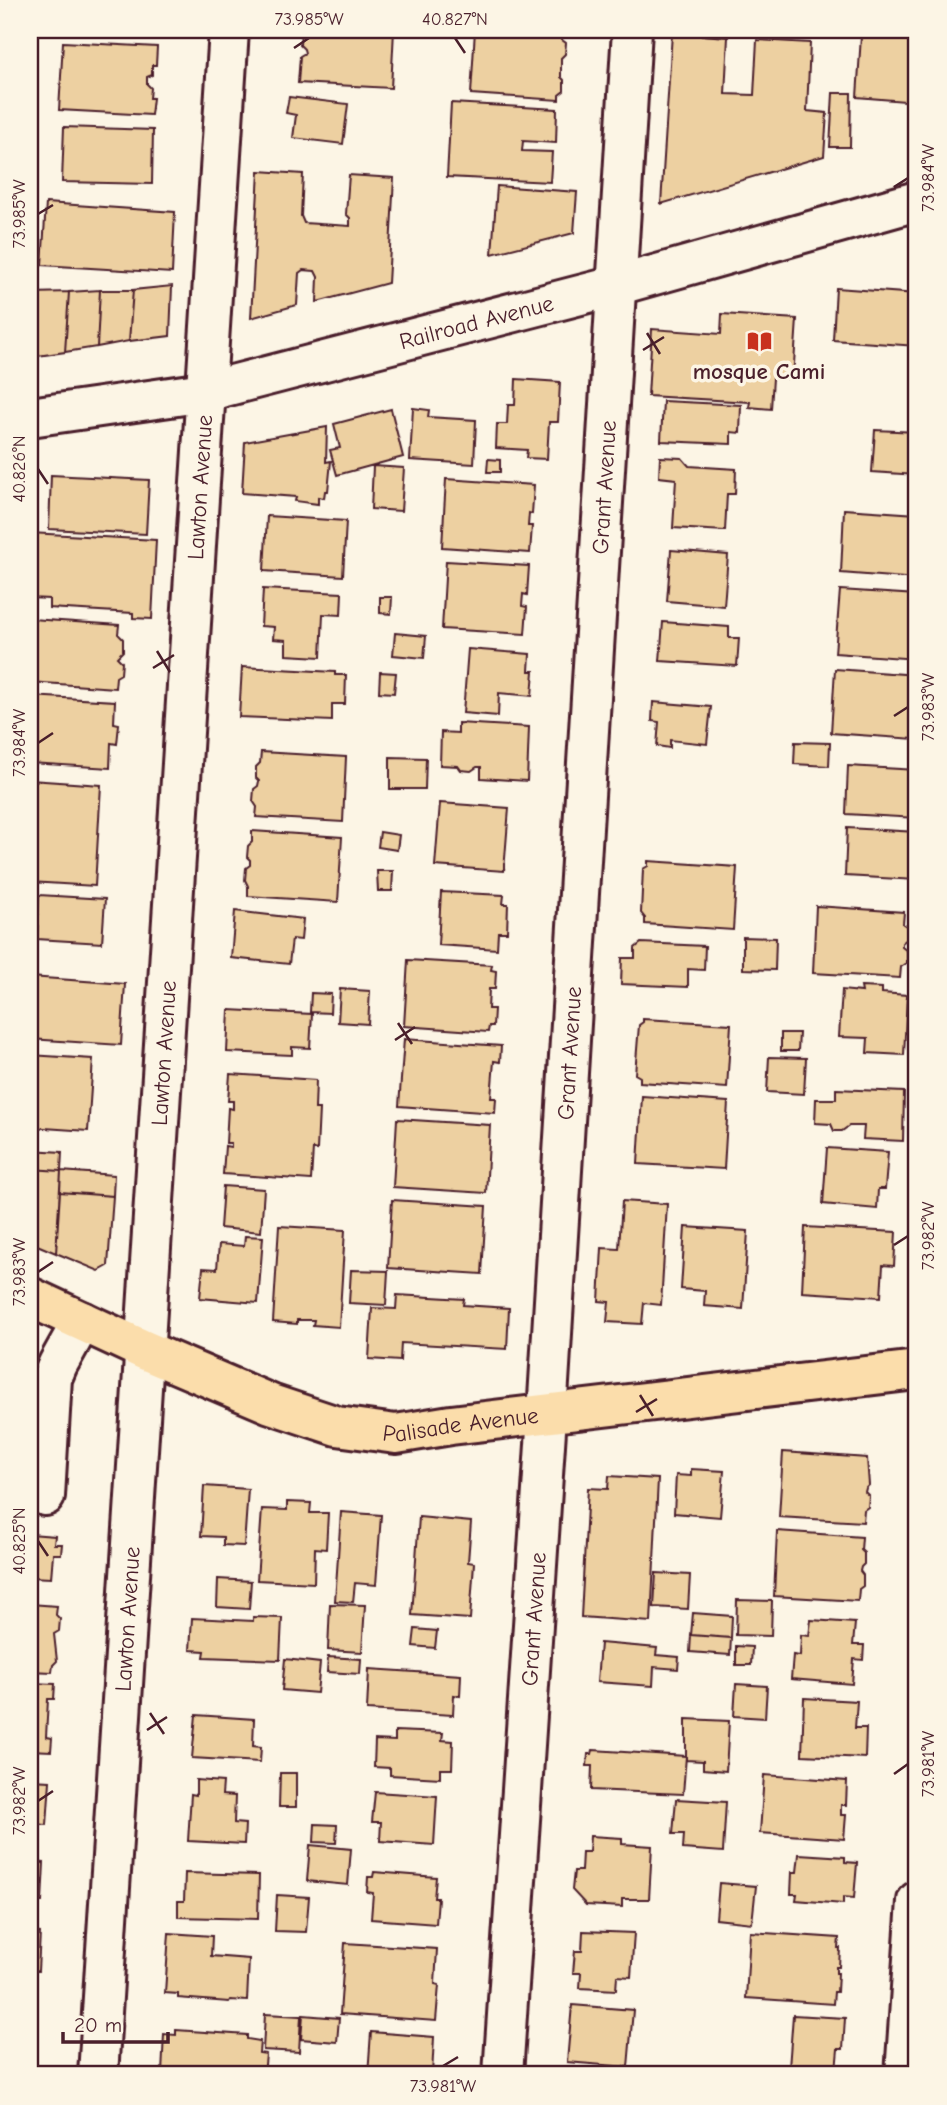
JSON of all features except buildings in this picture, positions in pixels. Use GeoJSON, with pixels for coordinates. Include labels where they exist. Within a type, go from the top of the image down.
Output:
{"type":"FeatureCollection","features":[{"type":"Feature","properties":{"kind":"main road","name":"Palisade Avenue"},"geometry":{"type":"LineString","coordinates":[[30,1297],[271,1405],[337,1426],[396,1434],[917,1370]]}},
{"type":"Feature","properties":{"kind":"street","name":"Lawton Avenue"},"geometry":{"type":"LineString","coordinates":[[98,2075],[229,30]]}},
{"type":"Feature","properties":{"kind":"street","name":"Grant Avenue"},"geometry":{"type":"LineString","coordinates":[[503,2075],[547,1415],[632,30]]}},
{"type":"Feature","properties":{"kind":"street","name":"Railroad Avenue"},"geometry":{"type":"LineString","coordinates":[[30,417],[205,392],[615,286],[917,201]]}},
{"type":"Feature","properties":{"kind":"street"},"geometry":{"type":"LineString","coordinates":[[45,1496],[52,1378],[82,1321]]}},
{"type":"Feature","properties":{"kind":"street"},"geometry":{"type":"LineString","coordinates":[[905,2075],[917,1901]]}},
{"type":"Feature","properties":{"kind":"place","name":"mosque Cami"},"geometry":{"type":"Point","coordinates":[759,341]}}]}
